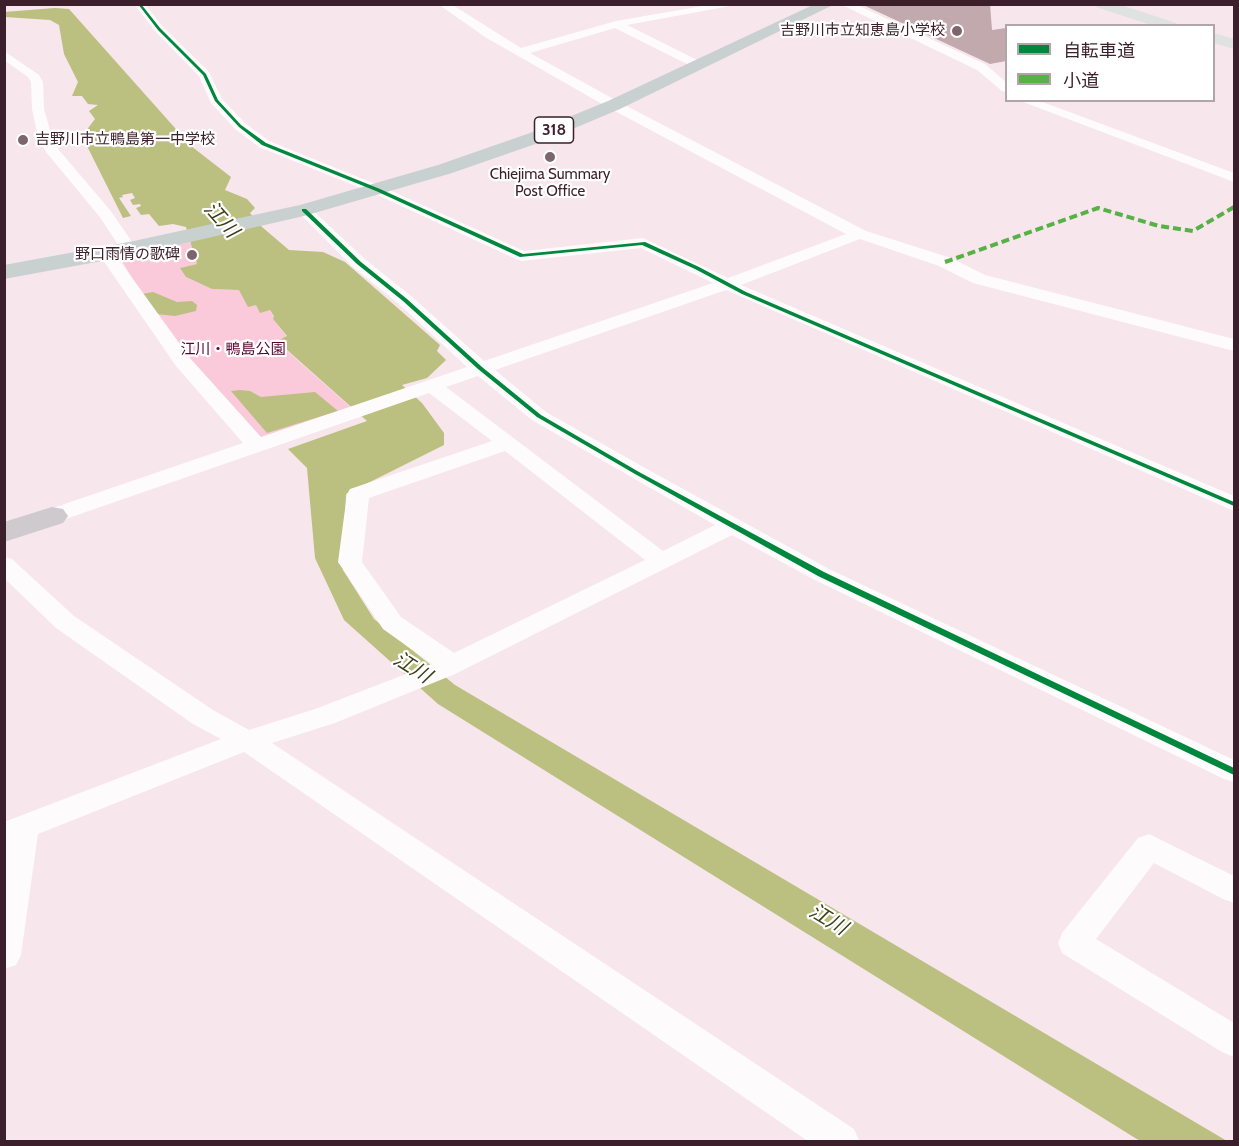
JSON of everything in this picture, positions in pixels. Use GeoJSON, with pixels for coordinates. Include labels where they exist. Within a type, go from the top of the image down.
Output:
{"type":"FeatureCollection","features":[{"type":"Feature","properties":{"kind":"highway","name":"318"},"geometry":{"type":"LineString","coordinates":[[4,272],[129,249],[266,219],[378,190],[537,137],[614,105],[828,4]]}},
{"type":"Feature","properties":{"kind":"main road"},"geometry":{"type":"LineString","coordinates":[[1101,4],[1165,24]]}},
{"type":"Feature","properties":{"kind":"main road"},"geometry":{"type":"LineString","coordinates":[[1215,38],[1234,45]]}},
{"type":"Feature","properties":{"kind":"street"},"geometry":{"type":"LineString","coordinates":[[139,4],[159,29],[205,75],[216,100],[240,126],[264,144],[378,190],[522,255],[643,243],[727,284],[1234,504]]}},
{"type":"Feature","properties":{"kind":"street"},"geometry":{"type":"LineString","coordinates":[[443,4],[614,105],[860,234],[945,262],[979,279],[1234,345]]}},
{"type":"Feature","properties":{"kind":"street"},"geometry":{"type":"LineString","coordinates":[[521,52],[616,24],[736,4]]}},
{"type":"Feature","properties":{"kind":"street"},"geometry":{"type":"LineString","coordinates":[[845,4],[981,67],[1005,87]]}},
{"type":"Feature","properties":{"kind":"street"},"geometry":{"type":"LineString","coordinates":[[624,12],[634,20]]}},
{"type":"Feature","properties":{"kind":"street"},"geometry":{"type":"LineString","coordinates":[[616,24],[697,65]]}},
{"type":"Feature","properties":{"kind":"street"},"geometry":{"type":"LineString","coordinates":[[4,54],[33,75],[38,82],[38,109],[49,144],[63,166],[105,213],[129,249]]}},
{"type":"Feature","properties":{"kind":"street"},"geometry":{"type":"LineString","coordinates":[[1029,102],[1234,178]]}},
{"type":"Feature","properties":{"kind":"street"},"geometry":{"type":"LineString","coordinates":[[304,210],[359,263],[539,416],[637,473],[821,574],[1234,772]]}},
{"type":"Feature","properties":{"kind":"street"},"geometry":{"type":"LineString","coordinates":[[4,533],[727,284],[860,234]]}},
{"type":"Feature","properties":{"kind":"street"},"geometry":{"type":"LineString","coordinates":[[106,253],[183,362],[256,445]]}},
{"type":"Feature","properties":{"kind":"street"},"geometry":{"type":"LineString","coordinates":[[425,387],[508,443],[662,561]]}},
{"type":"Feature","properties":{"kind":"street"},"geometry":{"type":"LineString","coordinates":[[449,666],[392,623],[350,562],[358,494],[508,443]]}},
{"type":"Feature","properties":{"kind":"street"},"geometry":{"type":"LineString","coordinates":[[4,955],[14,831],[245,741],[325,716],[449,666],[734,525]]}},
{"type":"Feature","properties":{"kind":"street"},"geometry":{"type":"LineString","coordinates":[[4,564],[65,622],[203,717],[266,752],[841,1142]]}},
{"type":"Feature","properties":{"kind":"street"},"geometry":{"type":"LineString","coordinates":[[1234,890],[1149,846],[1074,943],[1234,1041]]}},
{"type":"Feature","properties":{"kind":"green space","name":"江川・鴨島公園"},"geometry":{"type":"Polygon","coordinates":[[[192,242],[197,264],[181,268],[186,277],[212,289],[240,290],[256,305],[270,310],[274,316],[273,319],[287,337],[277,342],[355,411],[256,445],[182,361],[119,256],[192,242]]]}},
{"type":"Feature","properties":{"kind":"water","name":"江川"},"geometry":{"type":"Polygon","coordinates":[[[69,9],[191,146],[231,177],[225,190],[247,199],[255,208],[250,213],[262,227],[289,250],[323,252],[345,262],[440,345],[437,351],[446,360],[427,378],[402,385],[422,403],[444,433],[444,445],[346,494],[343,570],[374,619],[455,685],[1227,1141],[1140,1141],[438,704],[344,620],[315,558],[307,468],[288,449],[367,421],[277,341],[287,336],[273,319],[274,316],[270,310],[260,313],[256,305],[248,307],[239,290],[212,289],[186,277],[180,268],[197,264],[186,227],[173,224],[159,226],[149,214],[141,215],[136,208],[141,206],[140,204],[133,205],[130,200],[135,198],[132,193],[119,198],[131,216],[123,218],[82,136],[95,119],[89,111],[98,105],[88,104],[82,96],[72,96],[78,82],[64,54],[59,25],[50,20],[5,17],[4,12],[69,9]]]}},
{"type":"Feature","properties":{"kind":"water"},"geometry":{"type":"Polygon","coordinates":[[[153,292],[177,302],[192,301],[197,305],[196,311],[175,316],[156,314],[142,294],[153,292]]]}},
{"type":"Feature","properties":{"kind":"water"},"geometry":{"type":"Polygon","coordinates":[[[231,391],[250,391],[261,397],[315,392],[338,411],[267,433],[231,391]]]}},
{"type":"Feature","properties":{"kind":"building"},"geometry":{"type":"Polygon","coordinates":[[[861,4],[990,4],[992,30],[1005,28],[1005,61],[990,64],[861,4]]]}},
{"type":"Feature","properties":{"kind":"marked path"},"geometry":{"type":"LineString","coordinates":[[945,262],[1098,208],[1159,226],[1193,231],[1234,207]]}},
{"type":"Feature","properties":{"kind":"cycle path"},"geometry":{"type":"LineString","coordinates":[[139,4],[159,29],[205,75],[216,100],[240,126],[264,144],[378,190],[522,256],[643,243],[744,293],[1234,504]]}},
{"type":"Feature","properties":{"kind":"cycle path"},"geometry":{"type":"LineString","coordinates":[[304,210],[359,263],[539,416],[637,473],[821,574],[1234,772]]}},
{"type":"Feature","properties":{"kind":"place","name":"吉野川市立知恵島小学校"},"geometry":{"type":"Point","coordinates":[957,31]}},
{"type":"Feature","properties":{"kind":"place","name":"吉野川市立鴨島第一中学校"},"geometry":{"type":"Point","coordinates":[23,140]}},
{"type":"Feature","properties":{"kind":"place","name":"Chiejima Summary Post Office"},"geometry":{"type":"Point","coordinates":[550,157]}},
{"type":"Feature","properties":{"kind":"place","name":"野口雨情の歌碑"},"geometry":{"type":"Point","coordinates":[192,255]}}]}
